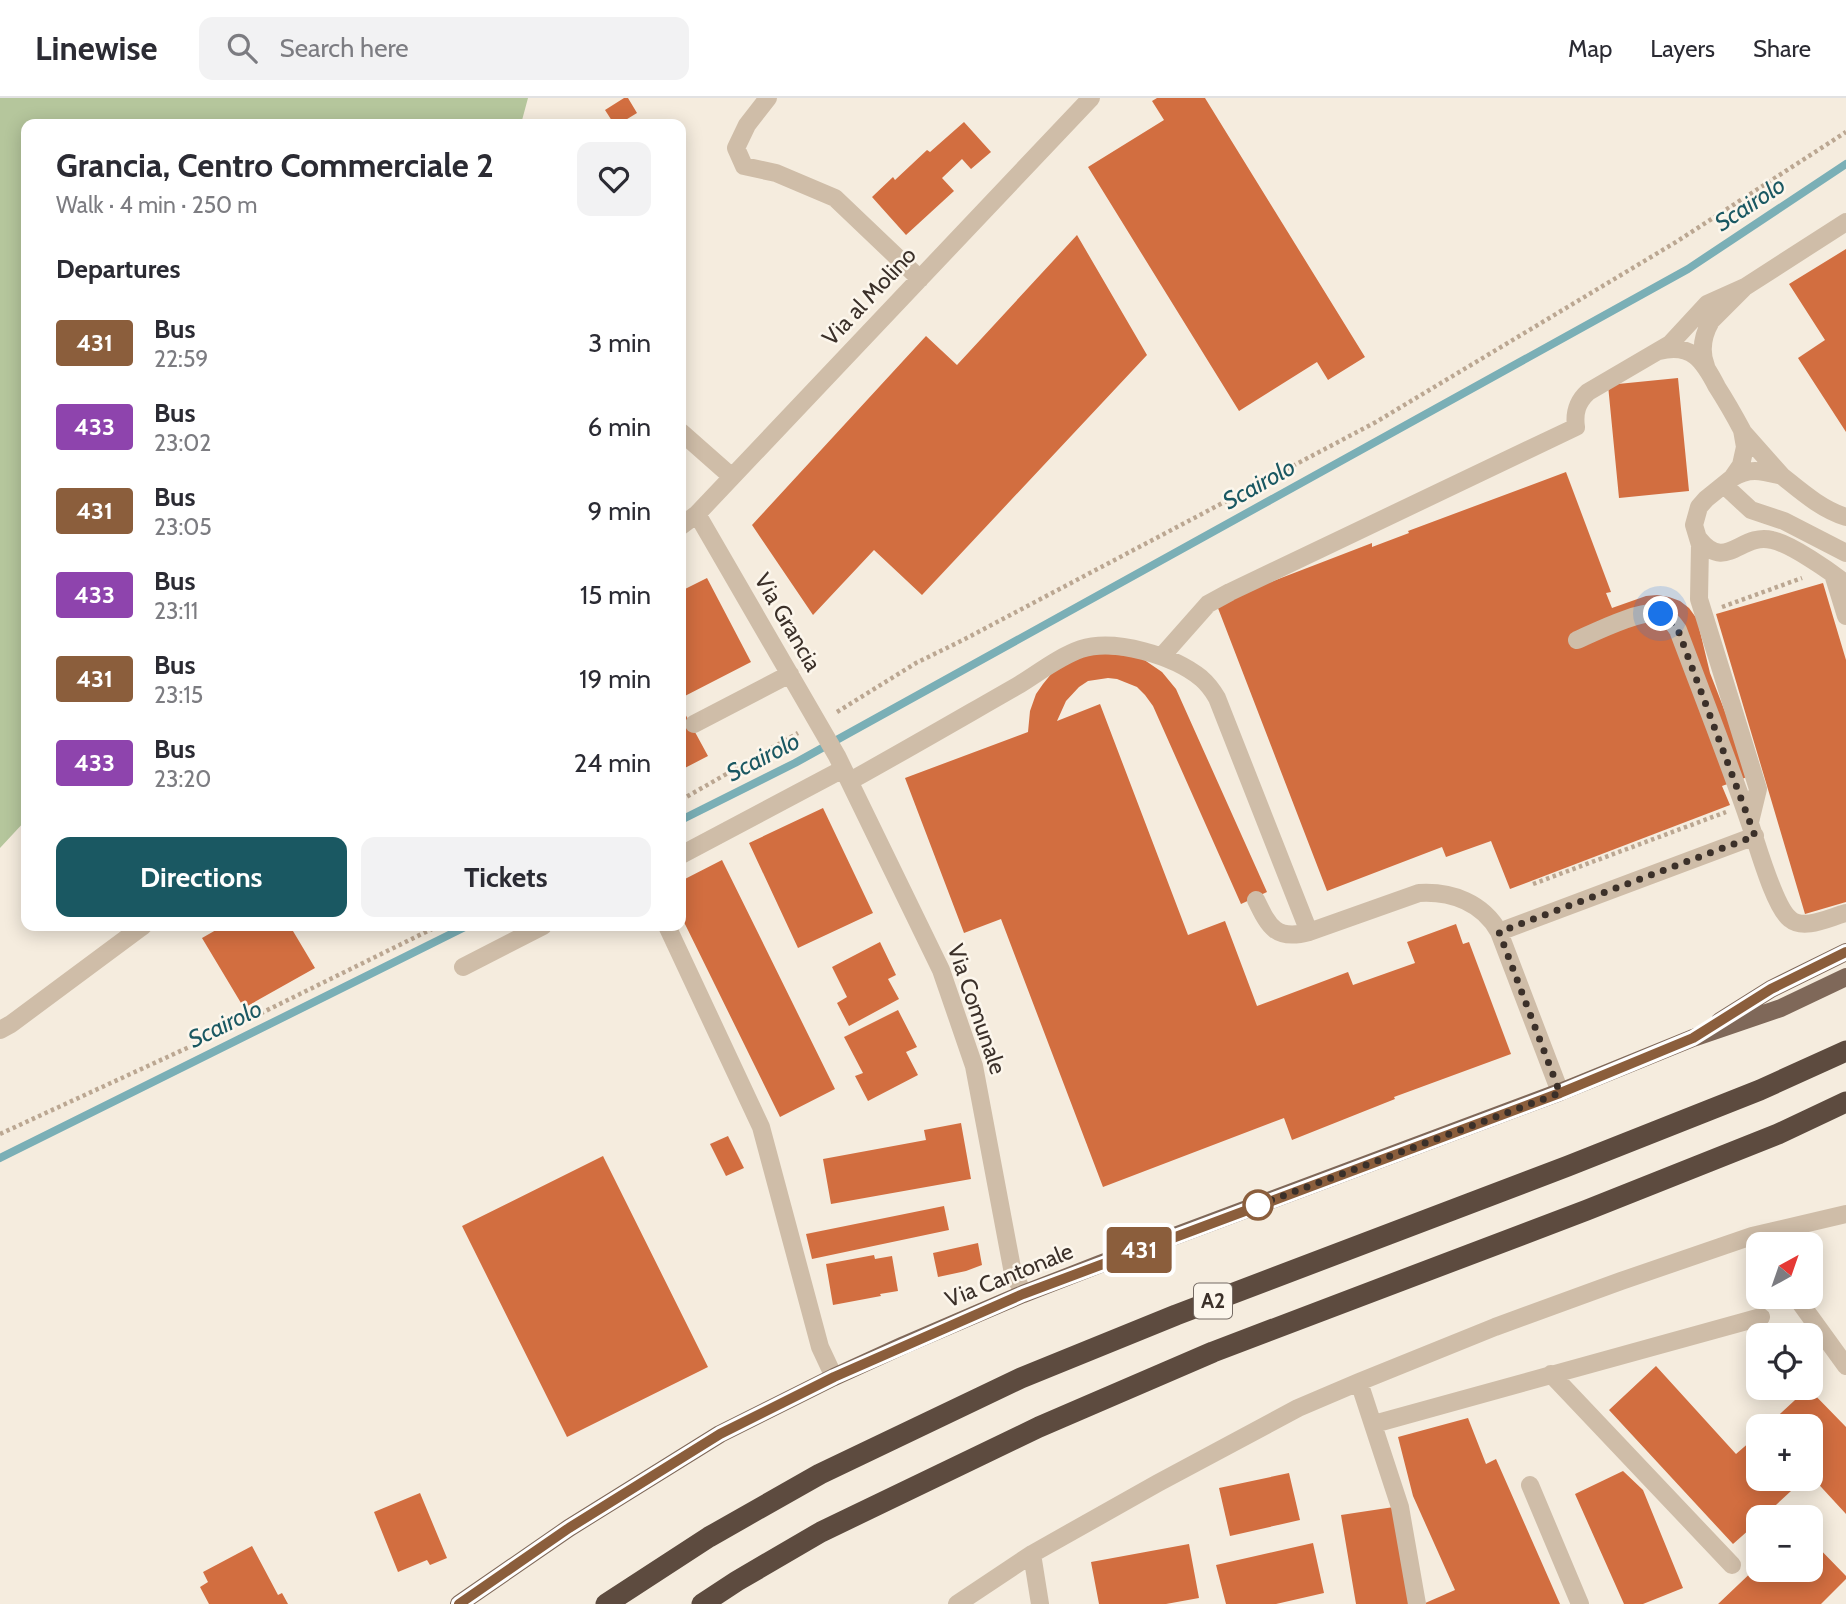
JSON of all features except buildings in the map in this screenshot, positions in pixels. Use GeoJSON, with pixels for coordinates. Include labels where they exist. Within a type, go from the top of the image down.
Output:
{"type":"FeatureCollection","features":[{"type":"Feature","properties":{"kind":"highway","name":"A2"},"geometry":{"type":"LineString","coordinates":[[606,1604],[709,1537],[820,1474],[1021,1378],[1189,1310],[1568,1166],[1747,1095],[1846,1051]]}},
{"type":"Feature","properties":{"kind":"highway","name":"A2"},"geometry":{"type":"LineString","coordinates":[[702,1604],[821,1532],[1039,1427],[1213,1352],[1587,1210],[1778,1134],[1846,1102]]}},
{"type":"Feature","properties":{"kind":"main road","name":"Via Cantonale"},"geometry":{"type":"LineString","coordinates":[[1693,1038],[1771,989],[1846,952]]}},
{"type":"Feature","properties":{"kind":"main road","name":"Via Cantonale"},"geometry":{"type":"LineString","coordinates":[[459,1604],[569,1528],[720,1434],[834,1377],[1023,1294],[1560,1093],[1693,1038],[1781,1008],[1846,977]]}},
{"type":"Feature","properties":{"kind":"street"},"geometry":{"type":"LineString","coordinates":[[768,98],[747,125],[736,148],[744,166],[776,173],[835,198],[920,279]]}},
{"type":"Feature","properties":{"kind":"street","name":"Via al Molino"},"geometry":{"type":"LineString","coordinates":[[686,522],[697,514],[1091,98]]}},
{"type":"Feature","properties":{"kind":"street"},"geometry":{"type":"LineString","coordinates":[[1162,656],[1208,604],[1576,427],[1576,409],[1581,398],[1588,392],[1659,351],[1677,337],[1707,304],[1745,287],[1846,222]]}},
{"type":"Feature","properties":{"kind":"street"},"geometry":{"type":"LineString","coordinates":[[1706,366],[1703,342],[1707,327],[1745,287]]}},
{"type":"Feature","properties":{"kind":"street"},"geometry":{"type":"LineString","coordinates":[[1659,351],[1681,349],[1695,355],[1706,366],[1742,430],[1782,476],[1815,502],[1846,517]]}},
{"type":"Feature","properties":{"kind":"street"},"geometry":{"type":"LineString","coordinates":[[1728,482],[1744,457],[1742,430]]}},
{"type":"Feature","properties":{"kind":"street"},"geometry":{"type":"LineString","coordinates":[[686,436],[732,477]]}},
{"type":"Feature","properties":{"kind":"street"},"geometry":{"type":"LineString","coordinates":[[1782,476],[1752,470],[1740,473],[1728,482],[1699,507],[1694,525],[1699,539],[1705,547],[1718,553],[1731,551],[1754,539],[1772,540],[1840,579],[1846,616]]}},
{"type":"Feature","properties":{"kind":"street"},"geometry":{"type":"LineString","coordinates":[[1728,482],[1751,510],[1784,521],[1844,551]]}},
{"type":"Feature","properties":{"kind":"street","name":"Via Grancia"},"geometry":{"type":"LineString","coordinates":[[697,514],[843,769]]}},
{"type":"Feature","properties":{"kind":"street"},"geometry":{"type":"LineString","coordinates":[[1699,539],[1699,599],[1758,789],[1752,829]]}},
{"type":"Feature","properties":{"kind":"street"},"geometry":{"type":"LineString","coordinates":[[1577,640],[1647,612],[1661,614],[1673,624],[1678,630],[1779,905],[1789,919],[1795,922],[1808,923],[1846,913]]}},
{"type":"Feature","properties":{"kind":"street"},"geometry":{"type":"LineString","coordinates":[[686,852],[843,769],[1034,677],[1068,654],[1105,645],[1116,646],[1162,656],[1202,678],[1217,698],[1308,932]]}},
{"type":"Feature","properties":{"kind":"street"},"geometry":{"type":"LineString","coordinates":[[694,724],[790,674]]}},
{"type":"Feature","properties":{"kind":"street","name":"Via Comunale"},"geometry":{"type":"LineString","coordinates":[[843,769],[941,971],[974,1066],[1012,1268],[1023,1294]]}},
{"type":"Feature","properties":{"kind":"street"},"geometry":{"type":"LineString","coordinates":[[1499,932],[1752,829]]}},
{"type":"Feature","properties":{"kind":"street"},"geometry":{"type":"LineString","coordinates":[[1256,900],[1270,925],[1278,932],[1290,936],[1419,893],[1457,897],[1467,901],[1489,916],[1499,932],[1560,1093]]}},
{"type":"Feature","properties":{"kind":"street"},"geometry":{"type":"LineString","coordinates":[[0,1030],[136,931]]}},
{"type":"Feature","properties":{"kind":"street"},"geometry":{"type":"LineString","coordinates":[[463,967],[533,931]]}},
{"type":"Feature","properties":{"kind":"street"},"geometry":{"type":"LineString","coordinates":[[669,931],[761,1128],[820,1347],[834,1377]]}},
{"type":"Feature","properties":{"kind":"street"},"geometry":{"type":"LineString","coordinates":[[1785,1232],[1846,1214]]}},
{"type":"Feature","properties":{"kind":"street"},"geometry":{"type":"LineString","coordinates":[[957,1604],[1032,1554],[1298,1408],[1495,1327],[1621,1281],[1746,1244]]}},
{"type":"Feature","properties":{"kind":"street"},"geometry":{"type":"LineString","coordinates":[[1805,1309],[1846,1366]]}},
{"type":"Feature","properties":{"kind":"street"},"geometry":{"type":"LineString","coordinates":[[1374,1424],[1760,1317]]}},
{"type":"Feature","properties":{"kind":"street"},"geometry":{"type":"LineString","coordinates":[[1551,1374],[1732,1565]]}},
{"type":"Feature","properties":{"kind":"street"},"geometry":{"type":"LineString","coordinates":[[1359,1382],[1400,1507],[1417,1604]]}},
{"type":"Feature","properties":{"kind":"street"},"geometry":{"type":"LineString","coordinates":[[1530,1485],[1580,1604]]}},
{"type":"Feature","properties":{"kind":"street"},"geometry":{"type":"LineString","coordinates":[[1032,1554],[1040,1604]]}},
{"type":"Feature","properties":{"kind":"path"},"geometry":{"type":"LineString","coordinates":[[686,797],[819,723],[916,663],[1037,602],[1376,422],[1676,242],[1846,132]]}},
{"type":"Feature","properties":{"kind":"path"},"geometry":{"type":"LineString","coordinates":[[1533,884],[1732,810]]}},
{"type":"Feature","properties":{"kind":"path"},"geometry":{"type":"LineString","coordinates":[[0,1134],[237,1025],[428,931]]}},
{"type":"Feature","properties":{"kind":"green space"},"geometry":{"type":"Polygon","coordinates":[[[0,98],[528,98],[522,119],[21,119],[21,825],[0,848],[0,98]]]}},
{"type":"Feature","properties":{"kind":"waterway","name":"Scairolo"},"geometry":{"type":"LineString","coordinates":[[686,818],[795,763],[1688,269],[1846,164]]}},
{"type":"Feature","properties":{"kind":"waterway","name":"Scairolo"},"geometry":{"type":"LineString","coordinates":[[0,1158],[457,931]]}},
{"type":"Feature","properties":{"kind":"bus line","name":"431"},"geometry":{"type":"LineString","coordinates":[[459,1604],[569,1528],[720,1434],[834,1377],[1023,1294],[1560,1093],[1693,1038],[1771,989],[1846,952]]}},
{"type":"Feature","properties":{"kind":"route"},"geometry":{"type":"LineString","coordinates":[[1258,1205],[1253,1207],[1560,1093],[1499,932],[1755,836],[1678,630],[1661,614]]}}]}
